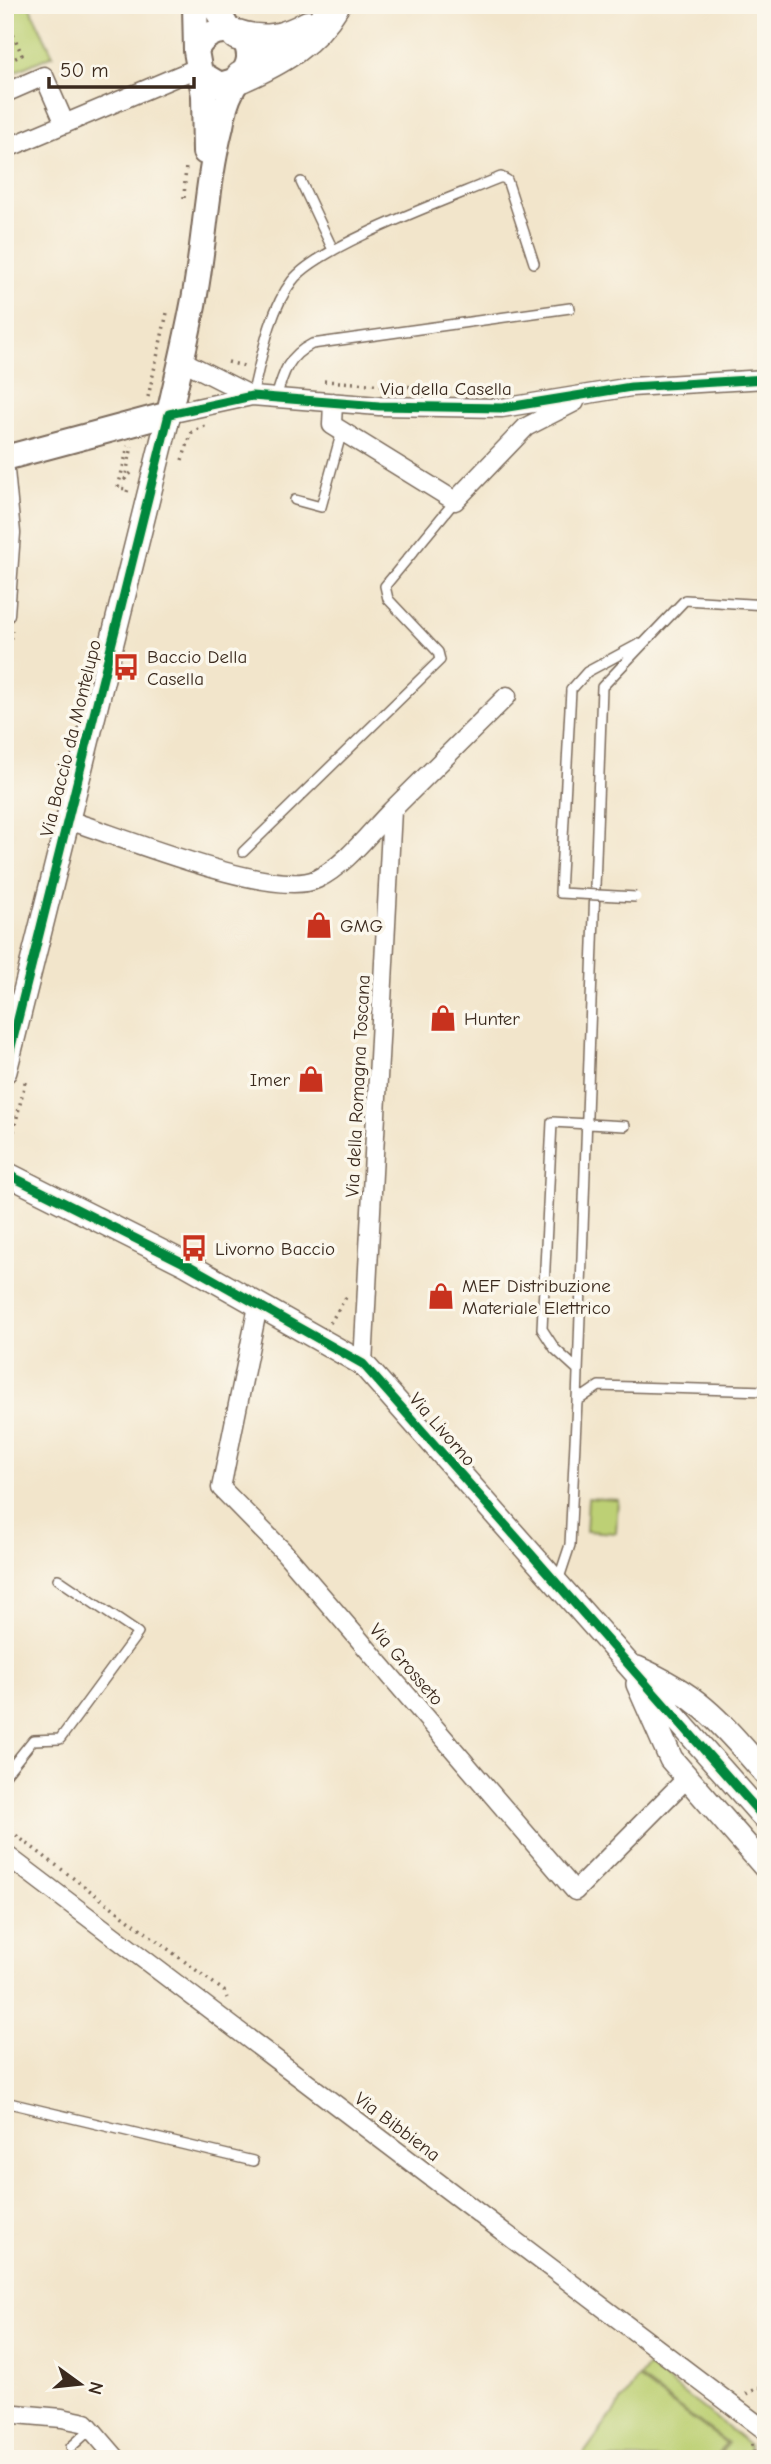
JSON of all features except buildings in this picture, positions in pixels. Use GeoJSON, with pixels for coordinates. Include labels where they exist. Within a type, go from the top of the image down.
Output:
{"type":"FeatureCollection","features":[{"type":"Feature","properties":{"kind":"highway"},"geometry":{"type":"LineString","coordinates":[[233,33],[256,40],[286,37],[333,8]]}},
{"type":"Feature","properties":{"kind":"highway"},"geometry":{"type":"LineString","coordinates":[[239,79],[285,56],[315,32],[333,8]]}},
{"type":"Feature","properties":{"kind":"main road","name":"Via Baccio da Montelupo"},"geometry":{"type":"LineString","coordinates":[[195,5],[198,64],[205,114],[205,222]]}},
{"type":"Feature","properties":{"kind":"main road","name":"Via Baccio da Montelupo"},"geometry":{"type":"LineString","coordinates":[[158,408],[181,360],[195,294],[220,128],[228,99],[249,57],[244,41],[233,33],[214,5]]}},
{"type":"Feature","properties":{"kind":"main road"},"geometry":{"type":"LineString","coordinates":[[233,33],[212,32],[205,37],[198,64],[219,85],[239,79]]}},
{"type":"Feature","properties":{"kind":"main road","name":"Via della Casella"},"geometry":{"type":"LineString","coordinates":[[5,458],[158,408]]}},
{"type":"Feature","properties":{"kind":"street"},"geometry":{"type":"LineString","coordinates":[[5,149],[198,64]]}},
{"type":"Feature","properties":{"kind":"street"},"geometry":{"type":"LineString","coordinates":[[5,93],[44,76],[65,124]]}},
{"type":"Feature","properties":{"kind":"street","name":"Via della Casella"},"geometry":{"type":"LineString","coordinates":[[181,360],[252,396]]}},
{"type":"Feature","properties":{"kind":"street","name":"Via della Casella"},"geometry":{"type":"LineString","coordinates":[[158,408],[252,396],[379,406],[502,408],[659,384],[766,379]]}},
{"type":"Feature","properties":{"kind":"street","name":"Via della Casella"},"geometry":{"type":"LineString","coordinates":[[455,501],[526,428],[589,394]]}},
{"type":"Feature","properties":{"kind":"street"},"geometry":{"type":"LineString","coordinates":[[333,402],[332,425],[455,501]]}},
{"type":"Feature","properties":{"kind":"street","name":"Via Baccio da Montelupo"},"geometry":{"type":"LineString","coordinates":[[17,1071],[68,820],[158,408]]}},
{"type":"Feature","properties":{"kind":"street"},"geometry":{"type":"LineString","coordinates":[[5,470],[11,519],[5,614]]}},
{"type":"Feature","properties":{"kind":"street"},"geometry":{"type":"LineString","coordinates":[[68,820],[237,875],[296,882],[316,880],[334,867],[507,696]]}},
{"type":"Feature","properties":{"kind":"street","name":"Via della Romagna Toscana"},"geometry":{"type":"LineString","coordinates":[[363,1364],[392,810]]}},
{"type":"Feature","properties":{"kind":"street","name":"Via Livorno"},"geometry":{"type":"LineString","coordinates":[[9,1165],[363,1364],[766,1820]]}},
{"type":"Feature","properties":{"kind":"street","name":"Via Grosseto"},"geometry":{"type":"LineString","coordinates":[[258,1306],[221,1488],[284,1552],[575,1891],[687,1777]]}},
{"type":"Feature","properties":{"kind":"street","name":"Via Livorno"},"geometry":{"type":"LineString","coordinates":[[631,1665],[663,1744],[687,1777],[766,1868]]}},
{"type":"Feature","properties":{"kind":"street","name":"Via Livorno"},"geometry":{"type":"LineString","coordinates":[[631,1665],[667,1681],[702,1704],[766,1774]]}},
{"type":"Feature","properties":{"kind":"street","name":"Via Bibbiena"},"geometry":{"type":"LineString","coordinates":[[5,1854],[766,2431]]}},
{"type":"Feature","properties":{"kind":"street"},"geometry":{"type":"LineString","coordinates":[[5,2413],[62,2418],[92,2428],[117,2459]]}},
{"type":"Feature","properties":{"kind":"lane"},"geometry":{"type":"LineString","coordinates":[[252,396],[275,315],[292,281],[332,250],[501,177],[507,180],[534,263]]}},
{"type":"Feature","properties":{"kind":"lane"},"geometry":{"type":"LineString","coordinates":[[301,182],[332,250]]}},
{"type":"Feature","properties":{"kind":"lane"},"geometry":{"type":"LineString","coordinates":[[276,398],[283,376],[296,352],[319,342],[570,308]]}},
{"type":"Feature","properties":{"kind":"lane"},"geometry":{"type":"LineString","coordinates":[[295,500],[321,507],[342,431]]}},
{"type":"Feature","properties":{"kind":"lane"},"geometry":{"type":"LineString","coordinates":[[243,852],[440,660],[438,652],[388,599],[385,586],[455,501]]}},
{"type":"Feature","properties":{"kind":"lane"},"geometry":{"type":"LineString","coordinates":[[557,1584],[570,1545],[602,687],[685,600],[766,605]]}},
{"type":"Feature","properties":{"kind":"lane"},"geometry":{"type":"LineString","coordinates":[[636,897],[560,893],[571,690],[587,672],[647,640]]}},
{"type":"Feature","properties":{"kind":"lane"},"geometry":{"type":"LineString","coordinates":[[578,1370],[555,1349],[542,1329],[552,1122],[625,1126]]}},
{"type":"Feature","properties":{"kind":"lane"},"geometry":{"type":"LineString","coordinates":[[577,1401],[599,1386],[766,1391]]}},
{"type":"Feature","properties":{"kind":"lane"},"geometry":{"type":"LineString","coordinates":[[5,1775],[33,1740],[60,1739],[138,1633],[58,1579]]}},
{"type":"Feature","properties":{"kind":"lane"},"geometry":{"type":"LineString","coordinates":[[5,2102],[253,2161]]}},
{"type":"Feature","properties":{"kind":"lane"},"geometry":{"type":"LineString","coordinates":[[71,2446],[92,2428]]}},
{"type":"Feature","properties":{"kind":"path"},"geometry":{"type":"LineString","coordinates":[[5,15],[22,55],[5,63]]}},
{"type":"Feature","properties":{"kind":"path"},"geometry":{"type":"LineString","coordinates":[[184,206],[187,154]]}},
{"type":"Feature","properties":{"kind":"path"},"geometry":{"type":"LineString","coordinates":[[158,408],[170,301]]}},
{"type":"Feature","properties":{"kind":"path"},"geometry":{"type":"LineString","coordinates":[[220,360],[259,370]]}},
{"type":"Feature","properties":{"kind":"path"},"geometry":{"type":"LineString","coordinates":[[283,376],[300,381],[442,388]]}},
{"type":"Feature","properties":{"kind":"path"},"geometry":{"type":"LineString","coordinates":[[177,464],[187,428],[202,421]]}},
{"type":"Feature","properties":{"kind":"path"},"geometry":{"type":"LineString","coordinates":[[182,460],[192,432],[216,421]]}},
{"type":"Feature","properties":{"kind":"path"},"geometry":{"type":"LineString","coordinates":[[128,489],[118,488],[128,445],[132,445],[124,478],[128,480],[139,447]]}},
{"type":"Feature","properties":{"kind":"path"},"geometry":{"type":"LineString","coordinates":[[9,1165],[8,1149],[17,1071]]}},
{"type":"Feature","properties":{"kind":"path"},"geometry":{"type":"LineString","coordinates":[[318,1317],[330,1323],[353,1285]]}},
{"type":"Feature","properties":{"kind":"green space"},"geometry":{"type":"Polygon","coordinates":[[[5,5],[29,5],[53,55],[5,76],[5,5]]]}},
{"type":"Feature","properties":{"kind":"green space"},"geometry":{"type":"Polygon","coordinates":[[[588,1498],[618,1500],[616,1533],[586,1531],[588,1498]]]}},
{"type":"Feature","properties":{"kind":"green space"},"geometry":{"type":"Polygon","coordinates":[[[648,2366],[749,2444],[750,2459],[717,2459],[728,2443],[639,2378],[648,2366]]]}},
{"type":"Feature","properties":{"kind":"green space"},"geometry":{"type":"Polygon","coordinates":[[[638,2379],[726,2443],[714,2459],[580,2459],[638,2379]]]}},
{"type":"Feature","properties":{"kind":"cycle path"},"geometry":{"type":"LineString","coordinates":[[5,1071],[169,414],[252,396],[379,406],[502,408],[631,387],[766,379]]}},
{"type":"Feature","properties":{"kind":"cycle path"},"geometry":{"type":"LineString","coordinates":[[5,1173],[186,1264],[363,1364],[766,1820]]}},
{"type":"Feature","properties":{"kind":"place","name":"Baccio Della Casella"},"geometry":{"type":"Point","coordinates":[126,667]}},
{"type":"Feature","properties":{"kind":"place","name":"GMG"},"geometry":{"type":"Point","coordinates":[319,925]}},
{"type":"Feature","properties":{"kind":"place","name":"Hunter"},"geometry":{"type":"Point","coordinates":[443,1018]}},
{"type":"Feature","properties":{"kind":"place","name":"Imer"},"geometry":{"type":"Point","coordinates":[311,1079]}},
{"type":"Feature","properties":{"kind":"place","name":"Livorno Baccio"},"geometry":{"type":"Point","coordinates":[194,1248]}},
{"type":"Feature","properties":{"kind":"place","name":"MEF Distribuzione Materiale Elettrico"},"geometry":{"type":"Point","coordinates":[441,1296]}}]}
